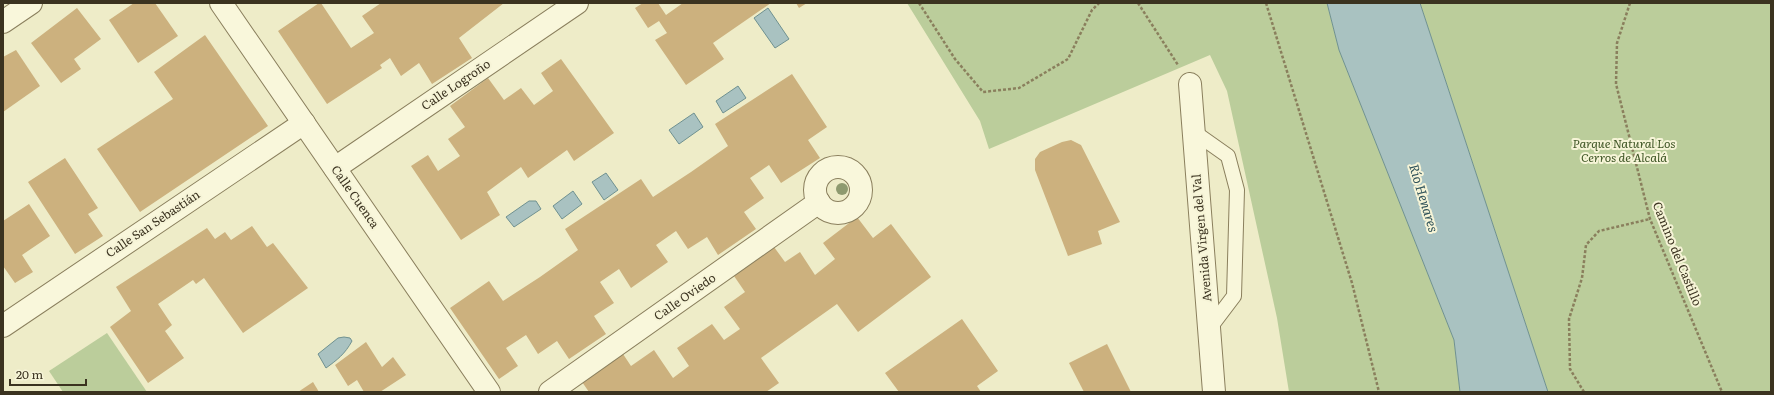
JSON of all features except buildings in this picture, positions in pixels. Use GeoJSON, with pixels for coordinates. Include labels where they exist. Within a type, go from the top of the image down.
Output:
{"type":"FeatureCollection","features":[{"type":"Feature","properties":{"kind":"street"},"geometry":{"type":"LineString","coordinates":[[3,22],[31,3]]}},
{"type":"Feature","properties":{"kind":"street","name":"Calle Cuenca"},"geometry":{"type":"LineString","coordinates":[[221,3],[489,392]]}},
{"type":"Feature","properties":{"kind":"street","name":"Calle Logroño"},"geometry":{"type":"LineString","coordinates":[[335,168],[577,3]]}},
{"type":"Feature","properties":{"kind":"street","name":"Avenida Virgen del Val"},"geometry":{"type":"LineString","coordinates":[[1190,84],[1214,392]]}},
{"type":"Feature","properties":{"kind":"street","name":"Calle San Sebastián"},"geometry":{"type":"LineString","coordinates":[[3,326],[304,123]]}},
{"type":"Feature","properties":{"kind":"street","name":"Calle Oviedo"},"geometry":{"type":"LineString","coordinates":[[550,392],[819,202]]}},
{"type":"Feature","properties":{"kind":"lane"},"geometry":{"type":"LineString","coordinates":[[1194,132],[1228,156],[1237,190],[1234,296],[1209,329]]}},
{"type":"Feature","properties":{"kind":"path"},"geometry":{"type":"LineString","coordinates":[[919,3],[955,59],[983,92],[1019,88],[1068,59],[1092,10],[1098,3]]}},
{"type":"Feature","properties":{"kind":"path"},"geometry":{"type":"LineString","coordinates":[[1138,3],[1190,84]]}},
{"type":"Feature","properties":{"kind":"path"},"geometry":{"type":"LineString","coordinates":[[1266,3],[1352,283],[1379,392]]}},
{"type":"Feature","properties":{"kind":"path","name":"Camino del Castillo"},"geometry":{"type":"LineString","coordinates":[[1630,3],[1616,43],[1616,84],[1650,219],[1722,392]]}},
{"type":"Feature","properties":{"kind":"path"},"geometry":{"type":"LineString","coordinates":[[1584,392],[1570,369],[1569,319],[1582,278],[1586,245],[1599,231],[1650,219]]}},
{"type":"Feature","properties":{"kind":"green space"},"geometry":{"type":"Polygon","coordinates":[[[907,3],[1327,3],[1339,50],[1454,340],[1460,392],[1289,392],[1277,318],[1227,91],[1210,55],[989,149],[980,121],[907,3]]]}},
{"type":"Feature","properties":{"kind":"green space","name":"Parque Natural Los Cerros de Alcalá"},"geometry":{"type":"Polygon","coordinates":[[[1420,3],[1771,3],[1771,392],[1548,392],[1420,3]]]}},
{"type":"Feature","properties":{"kind":"green space"},"geometry":{"type":"Polygon","coordinates":[[[107,333],[147,392],[63,392],[49,371],[107,333]]]}},
{"type":"Feature","properties":{"kind":"water","name":"Río Henares"},"geometry":{"type":"Polygon","coordinates":[[[1327,3],[1420,3],[1548,392],[1460,392],[1454,340],[1339,50],[1327,3]]]}},
{"type":"Feature","properties":{"kind":"water"},"geometry":{"type":"Polygon","coordinates":[[[768,8],[789,39],[775,48],[754,18],[768,8]]]}},
{"type":"Feature","properties":{"kind":"water"},"geometry":{"type":"Polygon","coordinates":[[[738,86],[746,98],[723,113],[716,101],[738,86]]]}},
{"type":"Feature","properties":{"kind":"water"},"geometry":{"type":"Polygon","coordinates":[[[694,113],[703,127],[679,144],[669,130],[694,113]]]}},
{"type":"Feature","properties":{"kind":"water"},"geometry":{"type":"Polygon","coordinates":[[[606,173],[618,190],[604,200],[592,182],[606,173]]]}},
{"type":"Feature","properties":{"kind":"water"},"geometry":{"type":"Polygon","coordinates":[[[573,191],[582,204],[562,219],[553,206],[573,191]]]}},
{"type":"Feature","properties":{"kind":"water"},"geometry":{"type":"Polygon","coordinates":[[[529,201],[536,201],[541,209],[514,227],[506,217],[529,201]]]}},
{"type":"Feature","properties":{"kind":"water"},"geometry":{"type":"Polygon","coordinates":[[[338,338],[350,338],[352,341],[347,350],[326,368],[318,354],[338,338]]]}}]}
